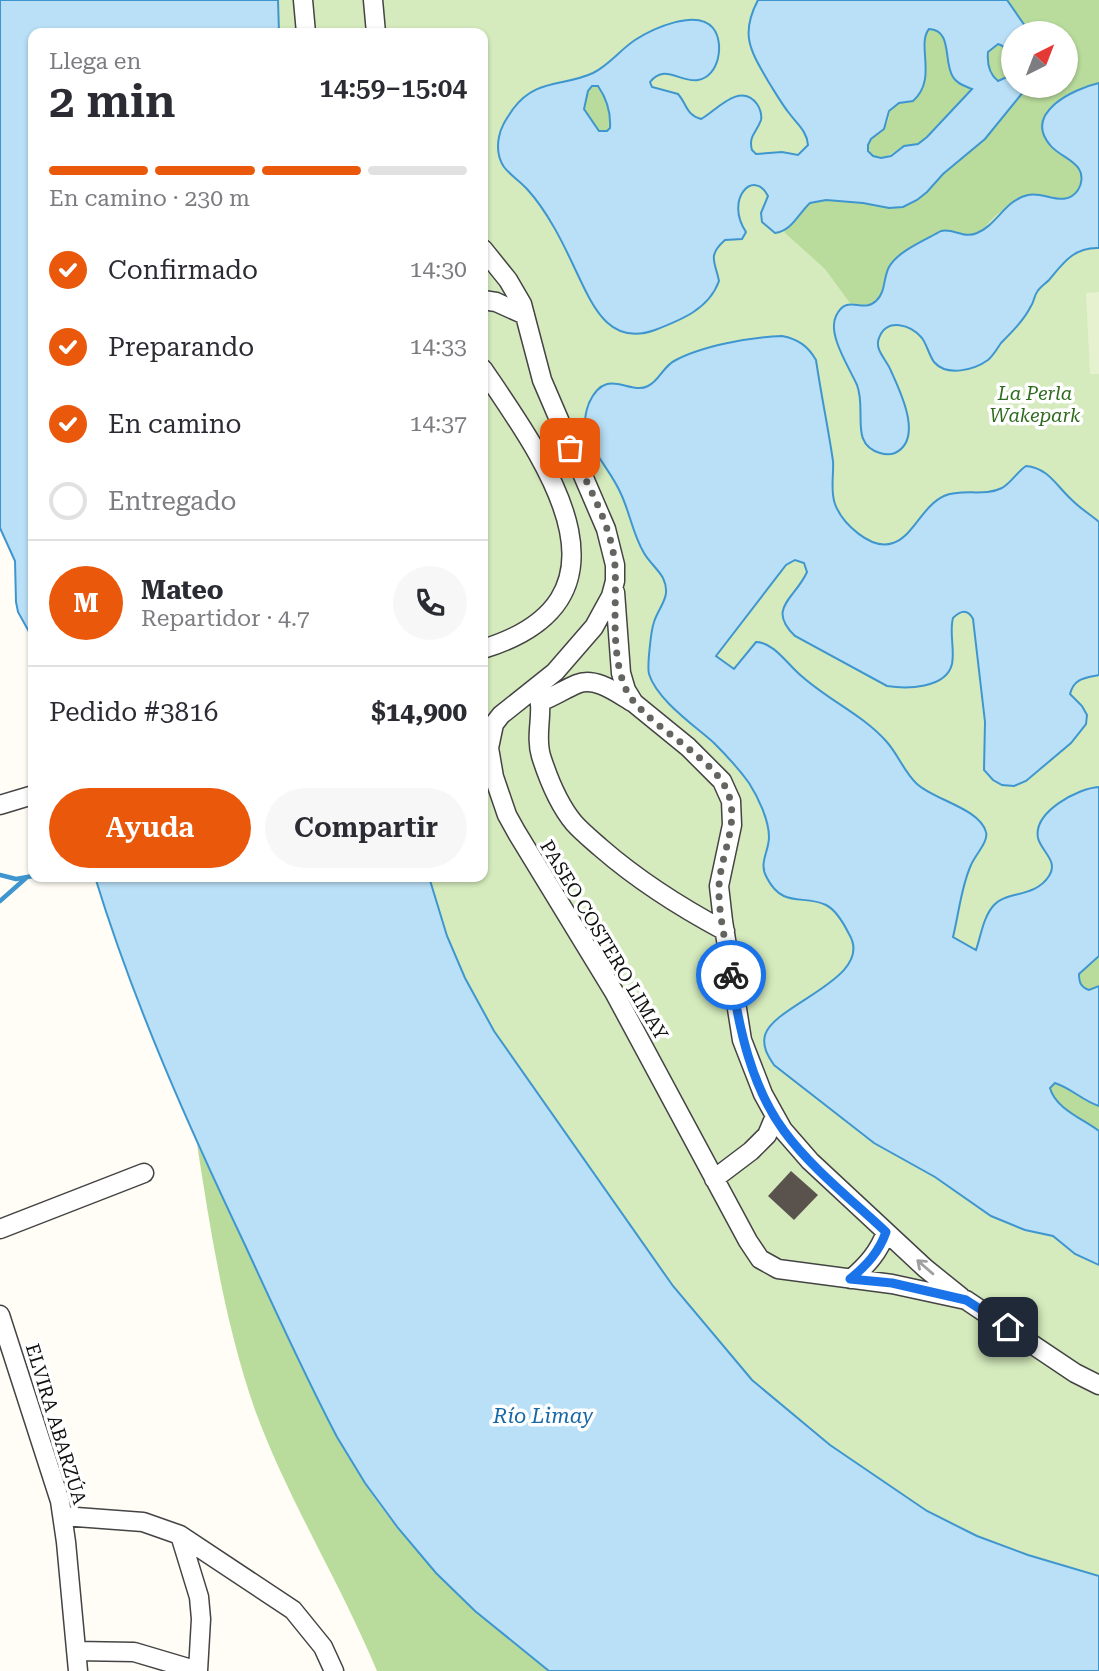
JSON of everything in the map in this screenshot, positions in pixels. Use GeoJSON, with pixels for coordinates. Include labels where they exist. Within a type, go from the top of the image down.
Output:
{"type":"FeatureCollection","features":[{"type":"Feature","properties":{"kind":"street"},"geometry":{"type":"LineString","coordinates":[[303,0],[306,28]]}},
{"type":"Feature","properties":{"kind":"street"},"geometry":{"type":"LineString","coordinates":[[373,0],[376,28]]}},
{"type":"Feature","properties":{"kind":"street"},"geometry":{"type":"LineString","coordinates":[[488,255],[516,292],[550,403],[606,529],[615,565],[615,624],[621,673],[626,690],[634,703]]}},
{"type":"Feature","properties":{"kind":"street"},"geometry":{"type":"LineString","coordinates":[[488,301],[525,315]]}},
{"type":"Feature","properties":{"kind":"street"},"geometry":{"type":"LineString","coordinates":[[488,377],[542,461],[565,514],[573,556],[565,587],[547,614],[520,635],[488,647]]}},
{"type":"Feature","properties":{"kind":"street","name":"PASEO COSTERO LIMAY"},"geometry":{"type":"LineString","coordinates":[[615,581],[611,596],[594,627],[539,695],[501,715],[494,724],[489,748],[494,777],[500,796],[527,852],[614,992],[753,1250],[769,1265],[787,1271],[892,1283],[966,1300],[1075,1373],[1099,1385]]}},
{"type":"Feature","properties":{"kind":"street"},"geometry":{"type":"LineString","coordinates":[[725,931],[683,909],[630,873],[574,822],[561,803],[540,754],[539,695],[557,696],[579,683],[595,682],[634,703],[697,755],[722,781],[732,801],[732,825],[719,886],[742,1040],[763,1094],[783,1130],[810,1161],[925,1268],[966,1300]]}},
{"type":"Feature","properties":{"kind":"street"},"geometry":{"type":"LineString","coordinates":[[0,806],[28,797]]}},
{"type":"Feature","properties":{"kind":"street"},"geometry":{"type":"LineString","coordinates":[[714,1179],[767,1135],[775,1116]]}},
{"type":"Feature","properties":{"kind":"street"},"geometry":{"type":"LineString","coordinates":[[0,1229],[144,1173]]}},
{"type":"Feature","properties":{"kind":"street"},"geometry":{"type":"LineString","coordinates":[[850,1279],[867,1265],[881,1245],[886,1232]]}},
{"type":"Feature","properties":{"kind":"street","name":"ELVIRA ABARZÚA"},"geometry":{"type":"LineString","coordinates":[[0,1315],[53,1476],[63,1516],[78,1671]]}},
{"type":"Feature","properties":{"kind":"street"},"geometry":{"type":"LineString","coordinates":[[63,1516],[143,1522],[180,1535],[293,1610],[323,1647],[334,1671]]}},
{"type":"Feature","properties":{"kind":"street"},"geometry":{"type":"LineString","coordinates":[[76,1651],[134,1653],[198,1671],[201,1619],[199,1597],[180,1535]]}},
{"type":"Feature","properties":{"kind":"green space","name":"La Perla Wakepark"},"geometry":{"type":"Polygon","coordinates":[[[278,0],[1099,0],[1099,1576],[1028,1555],[977,1536],[927,1511],[830,1445],[752,1380],[673,1286],[494,1031],[465,978],[447,936],[431,882],[488,882],[488,28],[279,28],[278,0]]]}},
{"type":"Feature","properties":{"kind":"green space"},"geometry":{"type":"Polygon","coordinates":[[[1007,0],[1099,0],[1099,83],[1078,91],[1078,21],[1022,21],[1007,0]]]}},
{"type":"Feature","properties":{"kind":"green space"},"geometry":{"type":"Polygon","coordinates":[[[929,29],[938,32],[943,38],[953,75],[960,83],[972,88],[946,118],[917,144],[903,147],[886,157],[873,156],[867,146],[887,123],[892,107],[913,101],[926,70],[925,36],[929,29]]]}},
{"type":"Feature","properties":{"kind":"green space"},"geometry":{"type":"Polygon","coordinates":[[[1001,45],[1001,80],[998,81],[988,67],[988,56],[993,47],[1001,45]]]}},
{"type":"Feature","properties":{"kind":"green space"},"geometry":{"type":"Polygon","coordinates":[[[592,86],[598,86],[606,101],[610,122],[607,131],[599,131],[584,109],[588,91],[592,86]]]}},
{"type":"Feature","properties":{"kind":"green space"},"geometry":{"type":"Polygon","coordinates":[[[1018,98],[1064,98],[1047,113],[1043,123],[1044,133],[1050,145],[1079,168],[1082,176],[1080,187],[1071,197],[1040,196],[1004,209],[977,234],[956,231],[886,273],[880,296],[872,303],[866,304],[850,303],[825,269],[784,232],[810,203],[826,200],[876,205],[936,183],[985,139],[1018,98]]]}},
{"type":"Feature","properties":{"kind":"green space"},"geometry":{"type":"Polygon","coordinates":[[[1099,292],[1099,374],[1090,374],[1086,293],[1099,292]]]}},
{"type":"Feature","properties":{"kind":"green space"},"geometry":{"type":"Polygon","coordinates":[[[1099,956],[1099,986],[1089,990],[1081,984],[1079,974],[1099,956]]]}},
{"type":"Feature","properties":{"kind":"green space"},"geometry":{"type":"Polygon","coordinates":[[[1055,1082],[1099,1106],[1099,1131],[1058,1101],[1050,1088],[1055,1082]]]}},
{"type":"Feature","properties":{"kind":"green space"},"geometry":{"type":"Polygon","coordinates":[[[197,1144],[308,1380],[364,1482],[399,1530],[433,1569],[549,1671],[377,1671],[268,1443],[244,1378],[227,1312],[197,1144]]]}},
{"type":"Feature","properties":{"kind":"water"},"geometry":{"type":"Polygon","coordinates":[[[0,0],[278,0],[279,28],[28,28],[28,630],[18,612],[16,602],[15,561],[0,528],[0,0]]]}},
{"type":"Feature","properties":{"kind":"water"},"geometry":{"type":"Polygon","coordinates":[[[758,0],[1007,0],[1022,21],[1001,21],[1001,45],[998,44],[988,52],[988,60],[992,75],[998,81],[1001,80],[1001,98],[1018,98],[985,139],[943,174],[927,192],[903,207],[889,208],[826,200],[810,203],[790,226],[775,233],[762,222],[761,213],[768,196],[762,188],[749,186],[740,199],[738,209],[746,232],[742,239],[725,240],[716,250],[714,259],[719,281],[708,299],[693,312],[665,326],[639,334],[625,333],[614,328],[596,309],[548,218],[535,198],[504,167],[498,149],[501,129],[513,109],[531,92],[593,73],[635,40],[652,31],[674,22],[696,20],[706,22],[717,34],[718,58],[711,73],[698,80],[661,74],[650,82],[652,87],[678,94],[690,112],[701,119],[728,100],[743,96],[750,98],[758,106],[761,116],[752,138],[752,150],[756,154],[782,152],[798,155],[808,145],[807,140],[756,60],[750,42],[749,23],[758,0]],[[929,29],[925,44],[924,83],[913,101],[899,103],[889,111],[884,129],[871,139],[868,145],[868,151],[873,156],[891,156],[904,146],[918,144],[972,89],[953,77],[945,41],[937,31],[929,29]],[[592,86],[588,91],[584,109],[599,131],[607,131],[610,128],[608,106],[598,86],[592,86]]]}},
{"type":"Feature","properties":{"kind":"water"},"geometry":{"type":"Polygon","coordinates":[[[1099,83],[1099,248],[1083,250],[1064,262],[1038,290],[1025,316],[992,356],[975,367],[953,371],[939,367],[917,333],[899,325],[893,325],[883,331],[878,347],[904,402],[909,426],[908,437],[904,446],[893,454],[871,449],[862,434],[857,385],[834,332],[834,323],[840,309],[850,305],[865,306],[876,301],[893,261],[912,246],[941,231],[968,235],[977,233],[1013,202],[1028,195],[1061,199],[1073,196],[1080,185],[1080,171],[1073,162],[1050,145],[1043,133],[1043,123],[1055,104],[1064,98],[1078,98],[1078,91],[1099,83]]]}},
{"type":"Feature","properties":{"kind":"water"},"geometry":{"type":"Polygon","coordinates":[[[782,336],[802,344],[816,360],[833,461],[832,488],[835,504],[858,534],[876,543],[893,543],[906,535],[930,507],[944,496],[995,491],[1005,486],[1026,466],[1047,474],[1076,504],[1099,522],[1099,675],[1077,682],[1070,694],[1087,715],[1086,724],[1071,743],[1026,781],[1014,786],[1002,785],[984,770],[985,722],[973,619],[967,612],[959,613],[953,618],[952,664],[942,678],[934,683],[914,687],[887,686],[795,636],[787,626],[783,611],[807,572],[804,563],[795,560],[786,565],[716,656],[734,669],[756,642],[772,648],[816,688],[876,731],[917,784],[966,810],[982,824],[986,832],[985,840],[973,861],[962,891],[953,937],[976,950],[985,921],[994,905],[1036,888],[1052,871],[1051,861],[1038,838],[1042,819],[1069,797],[1099,787],[1099,956],[1079,974],[1080,982],[1089,990],[1099,986],[1099,1106],[1055,1083],[1050,1088],[1063,1107],[1099,1131],[1099,1265],[1075,1254],[1053,1236],[1025,1230],[991,1216],[935,1177],[874,1143],[774,1065],[766,1051],[765,1035],[772,1024],[837,977],[849,964],[854,950],[849,934],[830,907],[818,902],[787,897],[773,888],[764,867],[769,842],[767,823],[752,789],[723,752],[668,703],[653,684],[649,674],[651,640],[654,622],[665,596],[665,585],[640,546],[621,494],[592,446],[585,423],[589,403],[603,386],[618,384],[641,388],[652,384],[674,361],[698,351],[741,340],[782,336]]]}},
{"type":"Feature","properties":{"kind":"water","name":"Río Limay"},"geometry":{"type":"Polygon","coordinates":[[[97,882],[431,882],[447,936],[465,978],[494,1031],[673,1286],[752,1380],[830,1445],[927,1511],[977,1536],[1028,1555],[1099,1576],[1099,1671],[549,1671],[475,1611],[436,1573],[365,1483],[337,1437],[290,1342],[183,1109],[110,924],[97,882]]]}},
{"type":"Feature","properties":{"kind":"building"},"geometry":{"type":"Polygon","coordinates":[[[791,1171],[818,1195],[794,1220],[768,1196],[791,1171]]]}},
{"type":"Feature","properties":{"kind":"waterway"},"geometry":{"type":"LineString","coordinates":[[0,875],[16,879],[28,877]]}},
{"type":"Feature","properties":{"kind":"waterway"},"geometry":{"type":"LineString","coordinates":[[0,901],[26,878]]}},
{"type":"Feature","properties":{"kind":"way so far"},"geometry":{"type":"LineString","coordinates":[[570,448],[612,548],[615,565],[615,624],[621,673],[626,690],[634,703],[688,747],[722,781],[732,801],[732,825],[719,886],[731,975]]}},
{"type":"Feature","properties":{"kind":"route"},"geometry":{"type":"LineString","coordinates":[[731,975],[742,1040],[763,1094],[783,1130],[810,1161],[886,1232],[881,1245],[867,1265],[850,1279],[892,1283],[966,1300],[1008,1327]]}}]}
